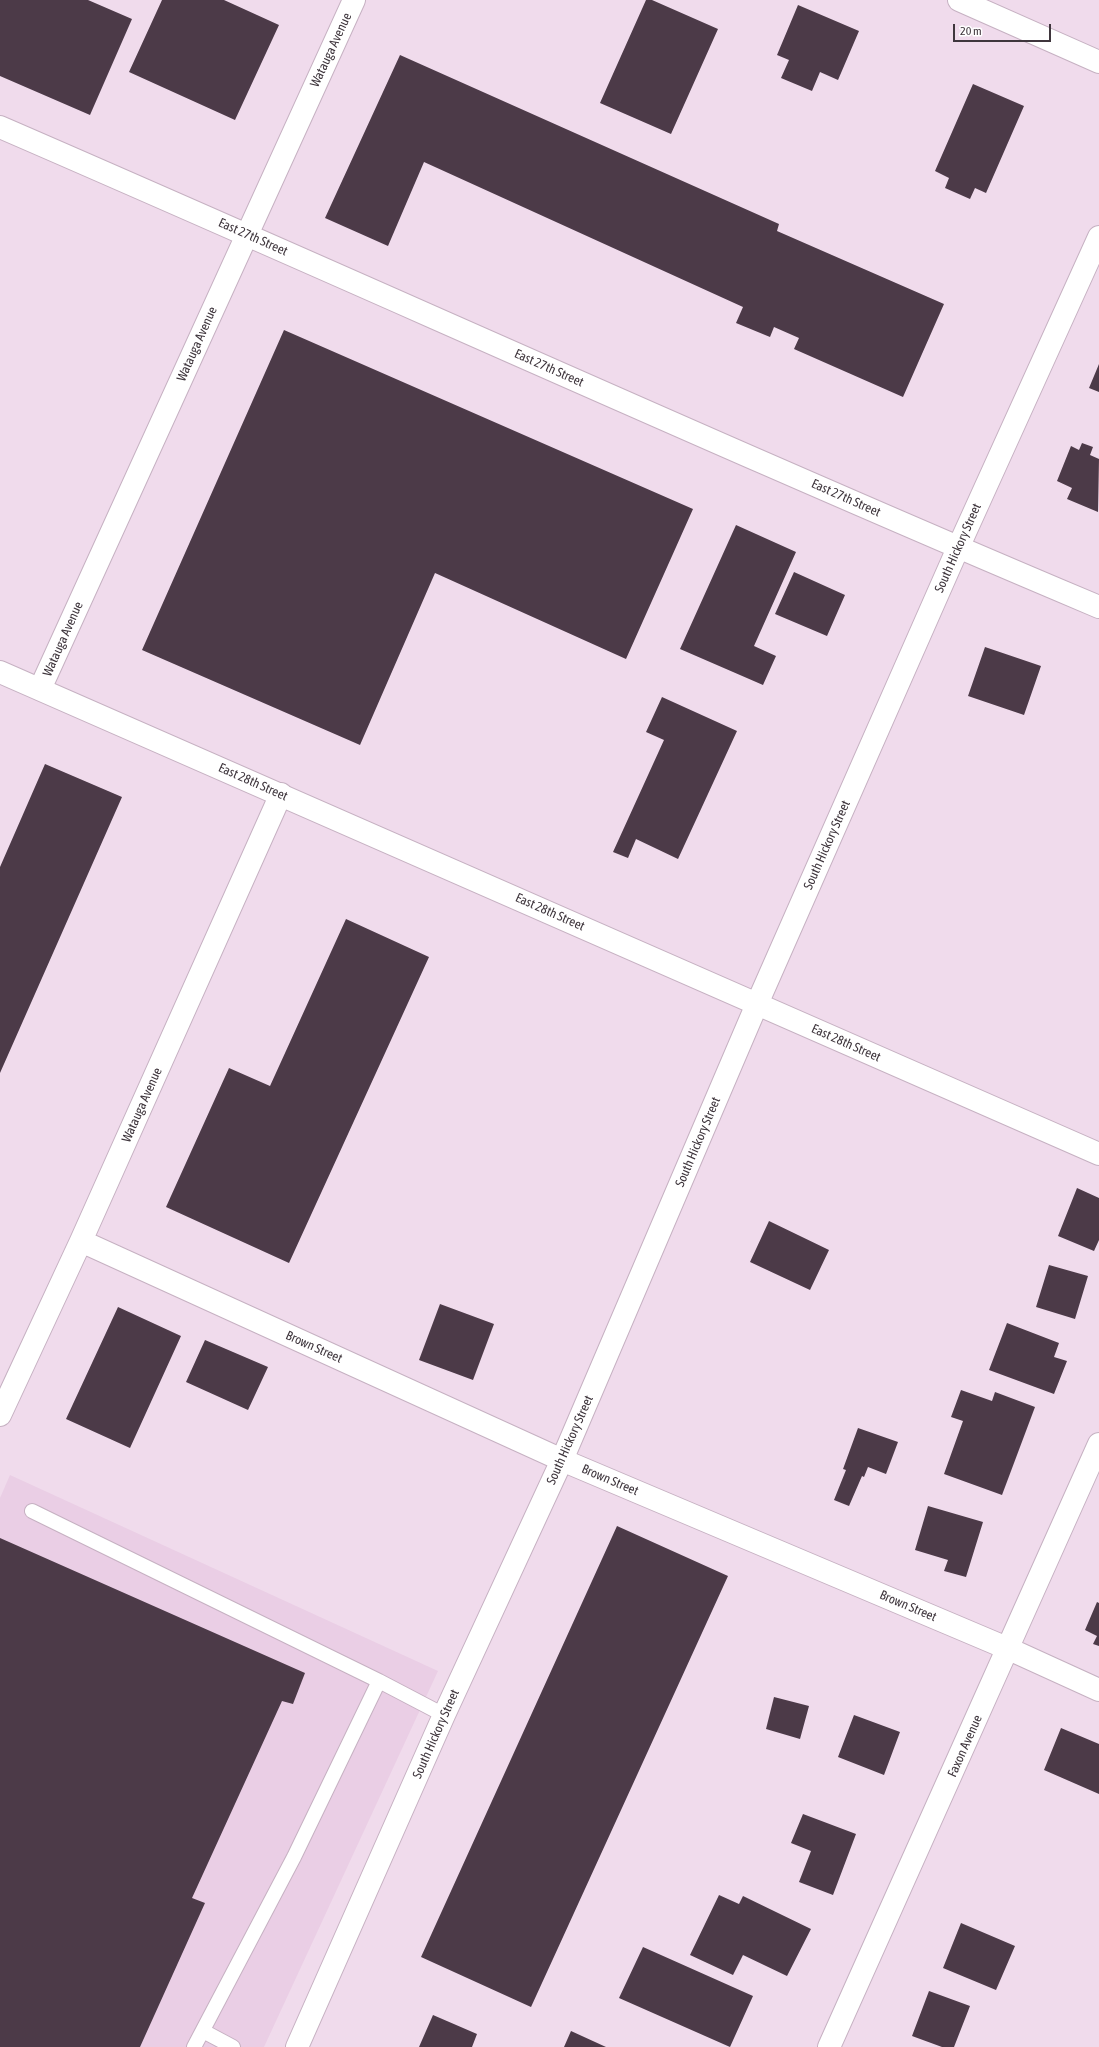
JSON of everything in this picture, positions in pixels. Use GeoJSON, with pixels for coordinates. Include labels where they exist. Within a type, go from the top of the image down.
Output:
{"type":"FeatureCollection","features":[{"type":"Feature","properties":{"kind":"street","name":"Watauga Avenue"},"geometry":{"type":"LineString","coordinates":[[40,689],[354,0]]}},
{"type":"Feature","properties":{"kind":"street"},"geometry":{"type":"LineString","coordinates":[[959,0],[1099,62]]}},
{"type":"Feature","properties":{"kind":"street","name":"East 27th Street"},"geometry":{"type":"LineString","coordinates":[[0,127],[247,234],[958,548],[1099,608]]}},
{"type":"Feature","properties":{"kind":"street","name":"South Hickory Street"},"geometry":{"type":"LineString","coordinates":[[297,2047],[444,1715],[562,1460],[757,1004],[958,548],[1099,237]]}},
{"type":"Feature","properties":{"kind":"street","name":"East 28th Street"},"geometry":{"type":"LineString","coordinates":[[0,672],[1099,1154]]}},
{"type":"Feature","properties":{"kind":"street","name":"Watauga Avenue"},"geometry":{"type":"LineString","coordinates":[[0,1415],[81,1241],[281,794]]}},
{"type":"Feature","properties":{"kind":"street","name":"Brown Street"},"geometry":{"type":"LineString","coordinates":[[81,1241],[562,1460],[1009,1649],[1099,1690]]}},
{"type":"Feature","properties":{"kind":"street","name":"Faxon Avenue"},"geometry":{"type":"LineString","coordinates":[[829,2047],[1009,1649],[1099,1444]]}},
{"type":"Feature","properties":{"kind":"lane"},"geometry":{"type":"LineString","coordinates":[[32,1511],[379,1681],[444,1715]]}},
{"type":"Feature","properties":{"kind":"lane"},"geometry":{"type":"LineString","coordinates":[[194,2047],[294,1857],[379,1681]]}},
{"type":"Feature","properties":{"kind":"lane"},"geometry":{"type":"LineString","coordinates":[[203,2031],[233,2047]]}},
{"type":"Feature","properties":{"kind":"shaded area"},"geometry":{"type":"Polygon","coordinates":[[[10,1475],[438,1671],[264,2047],[0,2047],[0,1498],[10,1475]]]}},
{"type":"Feature","properties":{"kind":"building"},"geometry":{"type":"Polygon","coordinates":[[[0,0],[88,0],[132,19],[90,115],[0,76],[0,0]]]}},
{"type":"Feature","properties":{"kind":"building"},"geometry":{"type":"Polygon","coordinates":[[[162,0],[224,0],[279,25],[235,120],[129,72],[162,0]]]}},
{"type":"Feature","properties":{"kind":"building"},"geometry":{"type":"Polygon","coordinates":[[[646,0],[652,0],[718,29],[671,134],[600,103],[646,0]]]}},
{"type":"Feature","properties":{"kind":"building"},"geometry":{"type":"Polygon","coordinates":[[[798,5],[859,31],[838,80],[820,72],[812,91],[781,78],[789,60],[777,55],[798,5]]]}},
{"type":"Feature","properties":{"kind":"building"},"geometry":{"type":"Polygon","coordinates":[[[400,55],[779,224],[777,231],[944,304],[903,397],[794,349],[799,338],[774,327],[770,337],[736,323],[743,307],[424,162],[388,246],[325,218],[400,55]]]}},
{"type":"Feature","properties":{"kind":"building"},"geometry":{"type":"Polygon","coordinates":[[[973,84],[1024,106],[986,193],[975,188],[970,199],[945,188],[949,178],[935,171],[973,84]]]}},
{"type":"Feature","properties":{"kind":"building"},"geometry":{"type":"Polygon","coordinates":[[[284,330],[693,509],[626,659],[435,573],[360,745],[142,650],[284,330]]]}},
{"type":"Feature","properties":{"kind":"building"},"geometry":{"type":"Polygon","coordinates":[[[1099,364],[1099,392],[1089,388],[1099,364]]]}},
{"type":"Feature","properties":{"kind":"building"},"geometry":{"type":"Polygon","coordinates":[[[1082,443],[1093,447],[1090,455],[1099,459],[1098,512],[1067,499],[1072,488],[1057,481],[1071,446],[1079,450],[1082,443]]]}},
{"type":"Feature","properties":{"kind":"building"},"geometry":{"type":"Polygon","coordinates":[[[736,525],[796,552],[754,646],[776,656],[763,685],[680,649],[736,525]]]}},
{"type":"Feature","properties":{"kind":"building"},"geometry":{"type":"Polygon","coordinates":[[[794,572],[845,595],[827,636],[775,614],[794,572]]]}},
{"type":"Feature","properties":{"kind":"building"},"geometry":{"type":"Polygon","coordinates":[[[985,647],[1041,666],[1024,715],[968,696],[985,647]]]}},
{"type":"Feature","properties":{"kind":"building"},"geometry":{"type":"Polygon","coordinates":[[[662,697],[737,731],[678,859],[636,839],[628,858],[613,852],[664,740],[646,732],[662,697]]]}},
{"type":"Feature","properties":{"kind":"building"},"geometry":{"type":"Polygon","coordinates":[[[45,764],[122,797],[0,1073],[0,867],[45,764]]]}},
{"type":"Feature","properties":{"kind":"building"},"geometry":{"type":"Polygon","coordinates":[[[346,919],[429,957],[289,1263],[166,1207],[229,1068],[270,1086],[346,919]]]}},
{"type":"Feature","properties":{"kind":"building"},"geometry":{"type":"Polygon","coordinates":[[[1077,1188],[1099,1198],[1099,1240],[1094,1251],[1058,1236],[1077,1188]]]}},
{"type":"Feature","properties":{"kind":"building"},"geometry":{"type":"Polygon","coordinates":[[[769,1221],[829,1250],[810,1290],[750,1262],[769,1221]]]}},
{"type":"Feature","properties":{"kind":"building"},"geometry":{"type":"Polygon","coordinates":[[[1049,1265],[1088,1276],[1075,1319],[1036,1307],[1049,1265]]]}},
{"type":"Feature","properties":{"kind":"building"},"geometry":{"type":"Polygon","coordinates":[[[440,1304],[494,1324],[473,1380],[419,1360],[440,1304]]]}},
{"type":"Feature","properties":{"kind":"building"},"geometry":{"type":"Polygon","coordinates":[[[118,1307],[181,1336],[130,1448],[66,1419],[118,1307]]]}},
{"type":"Feature","properties":{"kind":"building"},"geometry":{"type":"Polygon","coordinates":[[[1007,1323],[1059,1343],[1054,1357],[1067,1361],[1054,1394],[989,1370],[1007,1323]]]}},
{"type":"Feature","properties":{"kind":"building"},"geometry":{"type":"Polygon","coordinates":[[[205,1340],[268,1367],[248,1410],[186,1382],[205,1340]]]}},
{"type":"Feature","properties":{"kind":"building"},"geometry":{"type":"Polygon","coordinates":[[[961,1390],[992,1401],[995,1392],[1035,1407],[1002,1495],[944,1474],[963,1421],[951,1417],[961,1390]]]}},
{"type":"Feature","properties":{"kind":"building"},"geometry":{"type":"Polygon","coordinates":[[[858,1428],[898,1442],[886,1474],[868,1467],[864,1477],[862,1476],[849,1506],[834,1500],[846,1470],[843,1469],[858,1428]]]}},
{"type":"Feature","properties":{"kind":"building"},"geometry":{"type":"Polygon","coordinates":[[[928,1506],[983,1522],[966,1577],[944,1571],[948,1560],[915,1550],[928,1506]]]}},
{"type":"Feature","properties":{"kind":"building"},"geometry":{"type":"Polygon","coordinates":[[[617,1526],[728,1576],[531,2007],[421,1957],[617,1526]]]}},
{"type":"Feature","properties":{"kind":"building"},"geometry":{"type":"Polygon","coordinates":[[[0,1538],[305,1673],[293,1704],[282,1701],[192,1898],[205,1903],[140,2047],[0,2047],[0,1538]]]}},
{"type":"Feature","properties":{"kind":"building"},"geometry":{"type":"Polygon","coordinates":[[[1097,1602],[1099,1603],[1099,1646],[1093,1644],[1097,1636],[1085,1630],[1097,1602]]]}},
{"type":"Feature","properties":{"kind":"building"},"geometry":{"type":"Polygon","coordinates":[[[774,1697],[809,1706],[800,1739],[766,1729],[774,1697]]]}},
{"type":"Feature","properties":{"kind":"building"},"geometry":{"type":"Polygon","coordinates":[[[854,1715],[900,1732],[884,1775],[838,1757],[854,1715]]]}},
{"type":"Feature","properties":{"kind":"building"},"geometry":{"type":"Polygon","coordinates":[[[1061,1728],[1099,1744],[1099,1794],[1044,1770],[1061,1728]]]}},
{"type":"Feature","properties":{"kind":"building"},"geometry":{"type":"Polygon","coordinates":[[[803,1814],[856,1834],[833,1895],[799,1882],[811,1851],[791,1843],[803,1814]]]}},
{"type":"Feature","properties":{"kind":"building"},"geometry":{"type":"Polygon","coordinates":[[[719,1895],[739,1904],[743,1896],[811,1929],[787,1976],[743,1955],[733,1975],[690,1955],[719,1895]]]}},
{"type":"Feature","properties":{"kind":"building"},"geometry":{"type":"Polygon","coordinates":[[[961,1923],[1015,1946],[996,1990],[943,1968],[961,1923]]]}},
{"type":"Feature","properties":{"kind":"building"},"geometry":{"type":"Polygon","coordinates":[[[643,1947],[753,1996],[730,2047],[619,1998],[643,1947]]]}},
{"type":"Feature","properties":{"kind":"building"},"geometry":{"type":"Polygon","coordinates":[[[929,1991],[970,2006],[954,2047],[942,2047],[912,2036],[929,1991]]]}},
{"type":"Feature","properties":{"kind":"building"},"geometry":{"type":"Polygon","coordinates":[[[433,2015],[477,2034],[472,2047],[419,2047],[433,2015]]]}},
{"type":"Feature","properties":{"kind":"building"},"geometry":{"type":"Polygon","coordinates":[[[571,2031],[606,2047],[564,2047],[571,2031]]]}}]}
